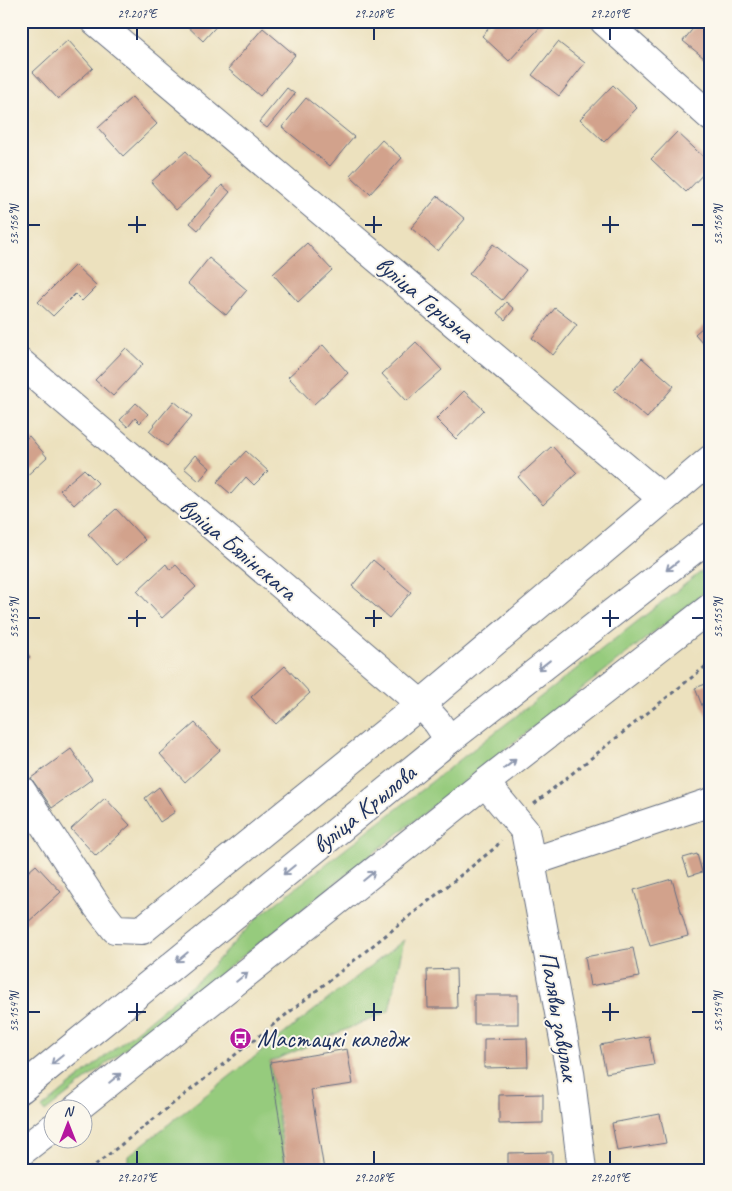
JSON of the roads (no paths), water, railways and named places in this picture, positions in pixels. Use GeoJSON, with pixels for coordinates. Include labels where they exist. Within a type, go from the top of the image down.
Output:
{"type":"FeatureCollection","features":[{"type":"Feature","properties":{"kind":"street","name":"вуліца Герцэна"},"geometry":{"type":"LineString","coordinates":[[95,21],[663,499]]}},
{"type":"Feature","properties":{"kind":"street"},"geometry":{"type":"LineString","coordinates":[[604,21],[711,116]]}},
{"type":"Feature","properties":{"kind":"street","name":"вуліца Бялінскага"},"geometry":{"type":"LineString","coordinates":[[26,374],[421,704],[437,722],[449,740]]}},
{"type":"Feature","properties":{"kind":"street"},"geometry":{"type":"LineString","coordinates":[[21,790],[97,906],[115,929],[142,930],[421,704],[711,460]]}},
{"type":"Feature","properties":{"kind":"street","name":"вуліца Крылова"},"geometry":{"type":"LineString","coordinates":[[21,1089],[449,740],[711,536]]}},
{"type":"Feature","properties":{"kind":"street"},"geometry":{"type":"LineString","coordinates":[[90,1098],[485,783],[711,606]]}},
{"type":"Feature","properties":{"kind":"street","name":"Палявы завулак"},"geometry":{"type":"LineString","coordinates":[[485,783],[525,831],[570,1072],[582,1170]]}},
{"type":"Feature","properties":{"kind":"street"},"geometry":{"type":"LineString","coordinates":[[532,862],[711,802]]}},
{"type":"Feature","properties":{"kind":"street"},"geometry":{"type":"LineString","coordinates":[[24,1145],[42,1134]]}},
{"type":"Feature","properties":{"kind":"place","name":"Мастацкі каледж"},"geometry":{"type":"Point","coordinates":[241,1039]}}]}
